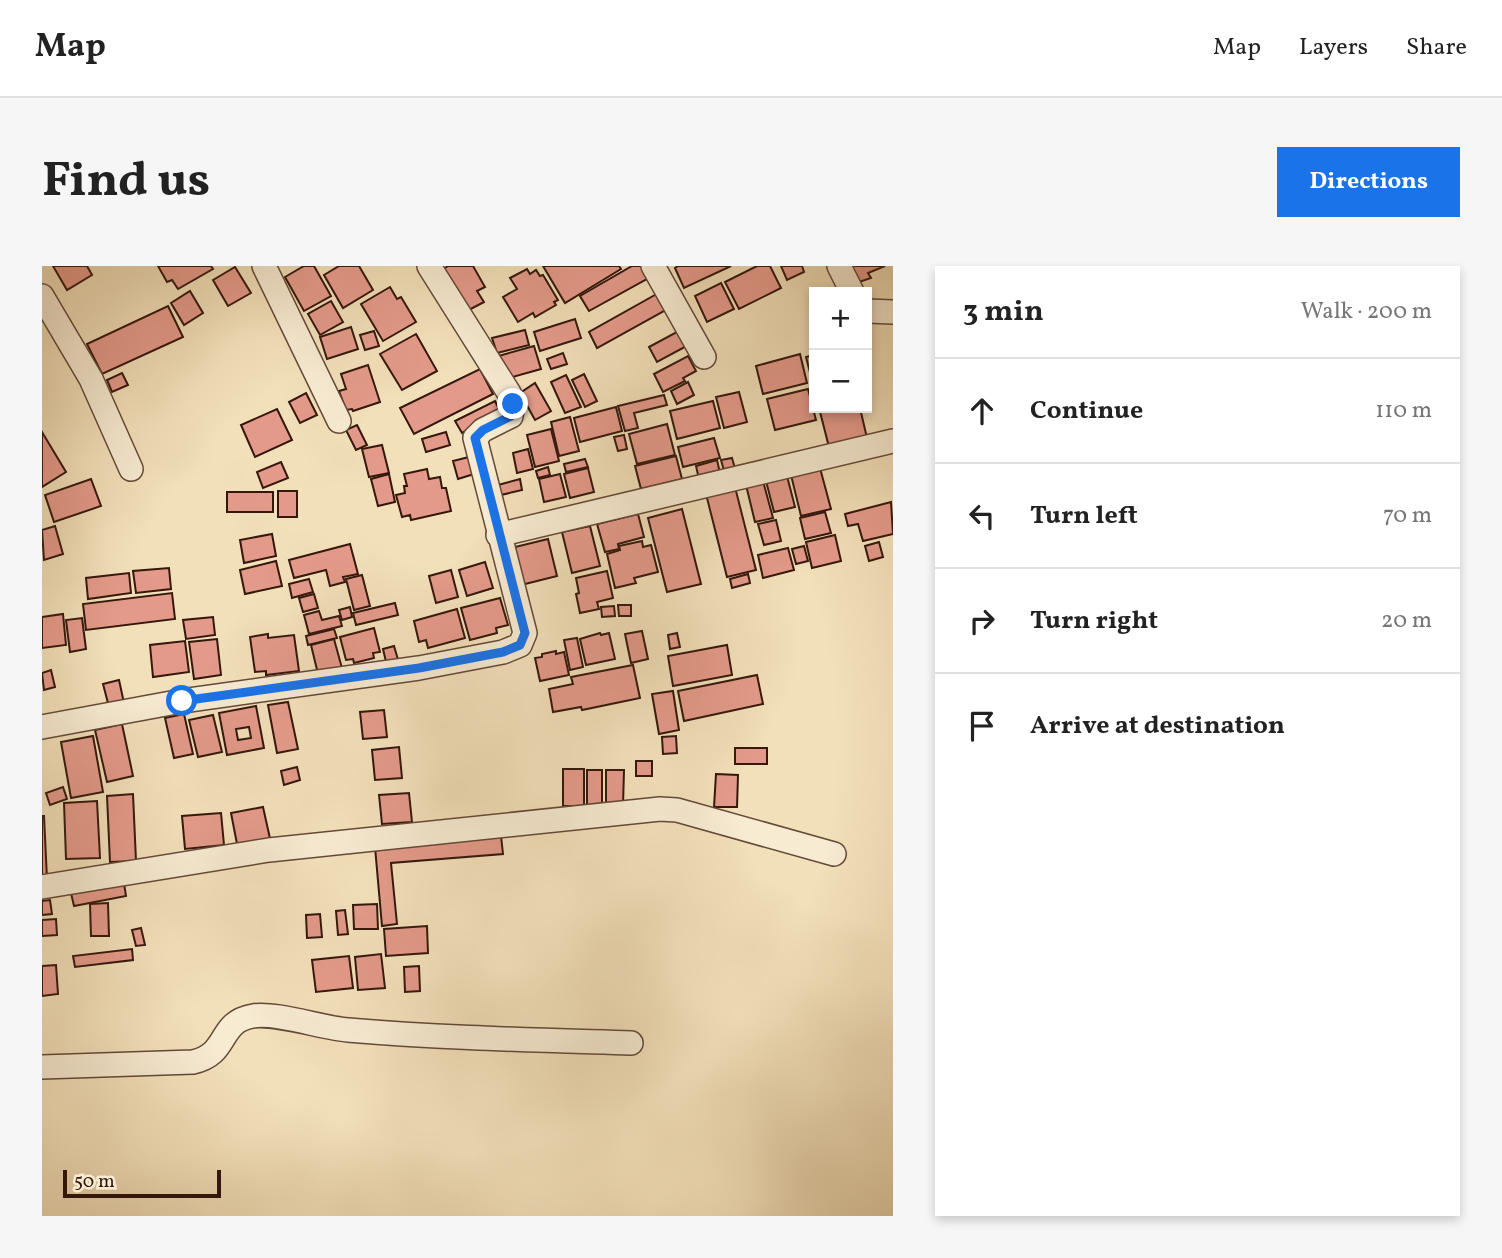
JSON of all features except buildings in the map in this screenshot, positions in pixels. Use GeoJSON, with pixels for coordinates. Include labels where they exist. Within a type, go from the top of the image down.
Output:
{"type":"FeatureCollection","features":[{"type":"Feature","properties":{"kind":"street"},"geometry":{"type":"LineString","coordinates":[[264,266],[339,421]]}},
{"type":"Feature","properties":{"kind":"street"},"geometry":{"type":"LineString","coordinates":[[42,727],[182,701],[419,668],[514,649],[520,645],[525,633],[475,438],[483,430],[511,416],[513,404],[509,393],[429,266]]}},
{"type":"Feature","properties":{"kind":"street"},"geometry":{"type":"LineString","coordinates":[[653,266],[704,356]]}},
{"type":"Feature","properties":{"kind":"street"},"geometry":{"type":"LineString","coordinates":[[839,266],[850,287]]}},
{"type":"Feature","properties":{"kind":"street"},"geometry":{"type":"LineString","coordinates":[[42,296],[91,379],[131,468]]}},
{"type":"Feature","properties":{"kind":"street"},"geometry":{"type":"LineString","coordinates":[[872,311],[893,312]]}},
{"type":"Feature","properties":{"kind":"street"},"geometry":{"type":"LineString","coordinates":[[498,535],[893,440]]}},
{"type":"Feature","properties":{"kind":"street"},"geometry":{"type":"LineString","coordinates":[[42,887],[269,850],[660,809],[677,810],[834,853]]}},
{"type":"Feature","properties":{"kind":"street"},"geometry":{"type":"LineString","coordinates":[[42,1067],[173,1063],[207,1059],[218,1050],[226,1031],[237,1022],[254,1016],[359,1031],[468,1038],[631,1043]]}},
{"type":"Feature","properties":{"kind":"route"},"geometry":{"type":"LineString","coordinates":[[182,701],[419,668],[503,652],[520,645],[525,633],[475,438],[483,430],[511,416],[513,404]]}}]}
